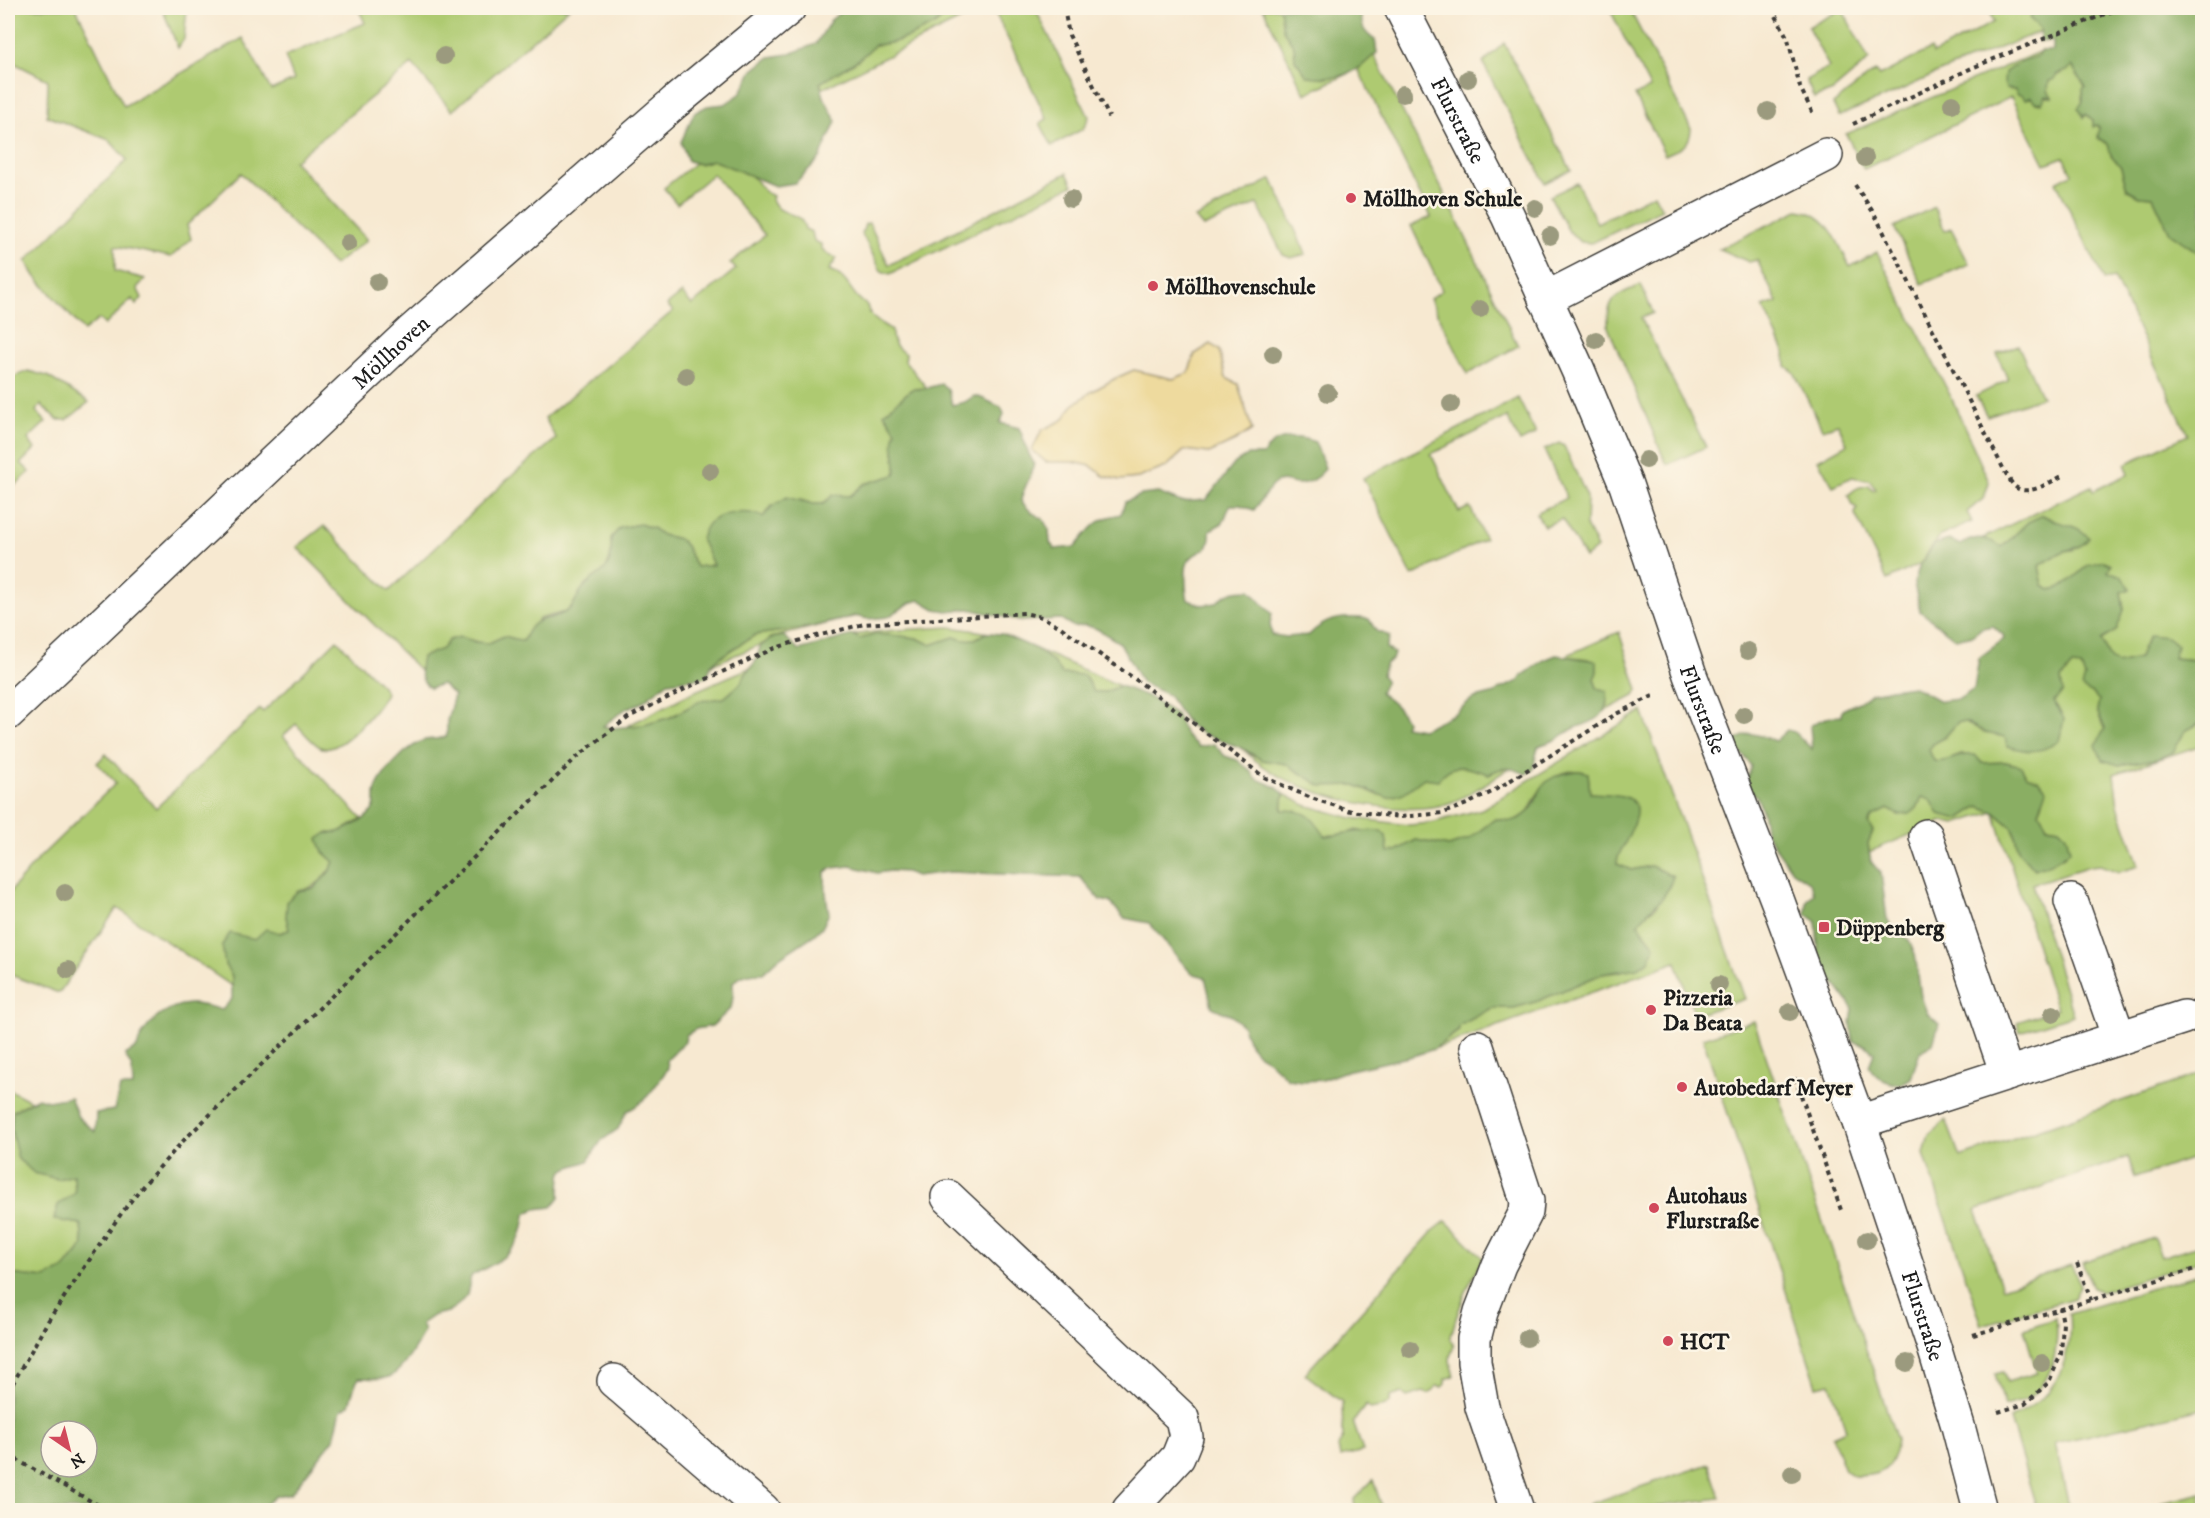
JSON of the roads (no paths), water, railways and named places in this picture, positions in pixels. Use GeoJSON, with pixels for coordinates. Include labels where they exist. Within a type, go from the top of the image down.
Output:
{"type":"FeatureCollection","features":[{"type":"Feature","properties":{"kind":"street","name":"Möllhoven"},"geometry":{"type":"LineString","coordinates":[[8,713],[411,332],[675,102],[789,8]]}},
{"type":"Feature","properties":{"kind":"street","name":"Flurstraße"},"geometry":{"type":"LineString","coordinates":[[1401,8],[1502,206],[1578,370],[1626,485],[1690,675],[1778,902],[1859,1122],[1934,1347],[1980,1510]]}},
{"type":"Feature","properties":{"kind":"street"},"geometry":{"type":"LineString","coordinates":[[1545,299],[1826,155]]}},
{"type":"Feature","properties":{"kind":"street"},"geometry":{"type":"LineString","coordinates":[[1926,836],[2007,1074]]}},
{"type":"Feature","properties":{"kind":"street"},"geometry":{"type":"LineString","coordinates":[[2071,900],[2119,1038]]}},
{"type":"Feature","properties":{"kind":"street"},"geometry":{"type":"LineString","coordinates":[[1859,1122],[2184,1017]]}},
{"type":"Feature","properties":{"kind":"street"},"geometry":{"type":"LineString","coordinates":[[1477,1047],[1527,1201],[1526,1212],[1499,1265],[1481,1312],[1474,1339],[1477,1385],[1517,1510]]}},
{"type":"Feature","properties":{"kind":"street"},"geometry":{"type":"LineString","coordinates":[[948,1197],[1182,1418],[1186,1437],[1178,1457],[1129,1510]]}},
{"type":"Feature","properties":{"kind":"street"},"geometry":{"type":"LineString","coordinates":[[614,1381],[763,1510]]}},
{"type":"Feature","properties":{"kind":"place","name":"Möllhoven Schule"},"geometry":{"type":"Point","coordinates":[1351,198]}},
{"type":"Feature","properties":{"kind":"place","name":"Möllhovenschule"},"geometry":{"type":"Point","coordinates":[1153,286]}},
{"type":"Feature","properties":{"kind":"place","name":"Düppenberg"},"geometry":{"type":"Point","coordinates":[1824,927]}},
{"type":"Feature","properties":{"kind":"place","name":"Pizzeria Da Beata"},"geometry":{"type":"Point","coordinates":[1651,1010]}},
{"type":"Feature","properties":{"kind":"place","name":"Autobedarf Meyer"},"geometry":{"type":"Point","coordinates":[1682,1087]}},
{"type":"Feature","properties":{"kind":"place","name":"Autohaus Flurstraße"},"geometry":{"type":"Point","coordinates":[1654,1208]}},
{"type":"Feature","properties":{"kind":"place","name":"HCT"},"geometry":{"type":"Point","coordinates":[1668,1341]}}]}
